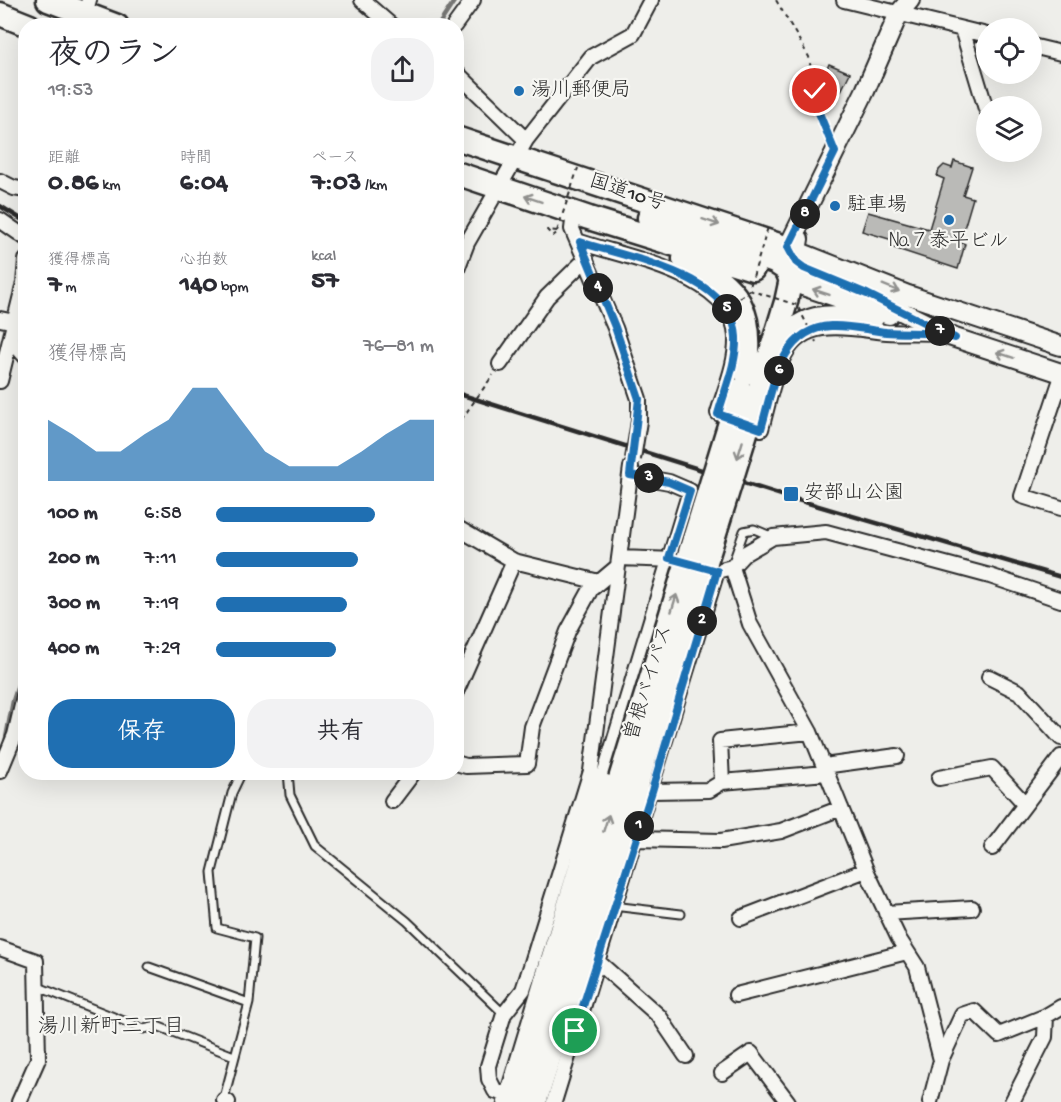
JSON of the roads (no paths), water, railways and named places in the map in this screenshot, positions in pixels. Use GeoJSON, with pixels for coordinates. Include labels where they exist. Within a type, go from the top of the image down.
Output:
{"type":"FeatureCollection","features":[{"type":"Feature","properties":{"kind":"highway"},"geometry":{"type":"LineString","coordinates":[[48,0],[85,13]]}},
{"type":"Feature","properties":{"kind":"highway"},"geometry":{"type":"LineString","coordinates":[[0,14],[18,21]]}},
{"type":"Feature","properties":{"kind":"highway","name":"国道10号"},"geometry":{"type":"LineString","coordinates":[[464,142],[512,164],[789,264]]}},
{"type":"Feature","properties":{"kind":"highway","name":"国道10号"},"geometry":{"type":"LineString","coordinates":[[464,155],[512,164],[570,223]]}},
{"type":"Feature","properties":{"kind":"highway","name":"国道10号"},"geometry":{"type":"LineString","coordinates":[[464,172],[512,164]]}},
{"type":"Feature","properties":{"kind":"highway"},"geometry":{"type":"LineString","coordinates":[[570,223],[789,264]]}},
{"type":"Feature","properties":{"kind":"highway"},"geometry":{"type":"LineString","coordinates":[[570,223],[699,266],[731,288],[746,316],[750,334],[752,383]]}},
{"type":"Feature","properties":{"kind":"highway","name":"曽根バイパス"},"geometry":{"type":"LineString","coordinates":[[519,1100],[636,785],[752,383],[789,264]]}},
{"type":"Feature","properties":{"kind":"street"},"geometry":{"type":"LineString","coordinates":[[362,0],[383,18]]}},
{"type":"Feature","properties":{"kind":"street"},"geometry":{"type":"LineString","coordinates":[[460,18],[474,0]]}},
{"type":"Feature","properties":{"kind":"street"},"geometry":{"type":"LineString","coordinates":[[464,251],[512,164],[591,57],[633,34],[651,0]]}},
{"type":"Feature","properties":{"kind":"street"},"geometry":{"type":"LineString","coordinates":[[844,0],[905,6],[976,32]]}},
{"type":"Feature","properties":{"kind":"street"},"geometry":{"type":"LineString","coordinates":[[789,264],[803,220],[905,6]]}},
{"type":"Feature","properties":{"kind":"street"},"geometry":{"type":"LineString","coordinates":[[962,29],[982,96]]}},
{"type":"Feature","properties":{"kind":"street"},"geometry":{"type":"LineString","coordinates":[[1042,48],[1061,53]]}},
{"type":"Feature","properties":{"kind":"street"},"geometry":{"type":"LineString","coordinates":[[464,85],[512,164]]}},
{"type":"Feature","properties":{"kind":"street"},"geometry":{"type":"LineString","coordinates":[[0,181],[18,189]]}},
{"type":"Feature","properties":{"kind":"street"},"geometry":{"type":"LineString","coordinates":[[0,220],[18,232]]}},
{"type":"Feature","properties":{"kind":"street"},"geometry":{"type":"LineString","coordinates":[[570,223],[615,327],[639,399],[639,421],[630,475],[617,563],[591,771],[525,982],[504,1014],[488,1066],[489,1079],[495,1091],[519,1100],[669,558],[690,491],[669,482],[630,475]]}},
{"type":"Feature","properties":{"kind":"street"},"geometry":{"type":"LineString","coordinates":[[580,242],[682,275],[716,295],[731,316],[736,337],[733,362],[718,414],[761,429],[786,353],[802,335],[822,327],[834,326],[946,335]]}},
{"type":"Feature","properties":{"kind":"street"},"geometry":{"type":"LineString","coordinates":[[500,364],[548,297],[586,259]]}},
{"type":"Feature","properties":{"kind":"street"},"geometry":{"type":"LineString","coordinates":[[789,264],[912,323],[1061,373]]}},
{"type":"Feature","properties":{"kind":"street"},"geometry":{"type":"LineString","coordinates":[[789,264],[867,294],[946,335]]}},
{"type":"Feature","properties":{"kind":"street"},"geometry":{"type":"LineString","coordinates":[[789,264],[908,295],[1061,346]]}},
{"type":"Feature","properties":{"kind":"street"},"geometry":{"type":"LineString","coordinates":[[0,381],[18,305]]}},
{"type":"Feature","properties":{"kind":"street"},"geometry":{"type":"LineString","coordinates":[[752,383],[783,338],[791,329],[809,318],[844,315],[912,323]]}},
{"type":"Feature","properties":{"kind":"street"},"geometry":{"type":"LineString","coordinates":[[0,319],[15,322]]}},
{"type":"Feature","properties":{"kind":"street"},"geometry":{"type":"LineString","coordinates":[[11,340],[18,348]]}},
{"type":"Feature","properties":{"kind":"street"},"geometry":{"type":"LineString","coordinates":[[1061,379],[1022,496],[1061,508]]}},
{"type":"Feature","properties":{"kind":"street"},"geometry":{"type":"LineString","coordinates":[[464,532],[514,561],[599,582]]}},
{"type":"Feature","properties":{"kind":"street"},"geometry":{"type":"LineString","coordinates":[[464,766],[527,764],[532,727],[568,631],[591,590],[617,563],[669,558],[717,571],[732,567],[744,554],[773,537],[826,532],[990,576],[1061,600]]}},
{"type":"Feature","properties":{"kind":"street"},"geometry":{"type":"LineString","coordinates":[[464,674],[514,561]]}},
{"type":"Feature","properties":{"kind":"street"},"geometry":{"type":"LineString","coordinates":[[732,567],[750,624],[810,732],[866,870],[886,913],[917,968],[941,1060]]}},
{"type":"Feature","properties":{"kind":"street"},"geometry":{"type":"LineString","coordinates":[[554,1102],[635,839],[636,785],[717,571]]}},
{"type":"Feature","properties":{"kind":"street"},"geometry":{"type":"LineString","coordinates":[[989,677],[1019,692],[1061,738]]}},
{"type":"Feature","properties":{"kind":"street"},"geometry":{"type":"LineString","coordinates":[[0,771],[18,722]]}},
{"type":"Feature","properties":{"kind":"street"},"geometry":{"type":"LineString","coordinates":[[722,782],[720,741],[810,732]]}},
{"type":"Feature","properties":{"kind":"street"},"geometry":{"type":"LineString","coordinates":[[826,773],[831,765],[897,756]]}},
{"type":"Feature","properties":{"kind":"street"},"geometry":{"type":"LineString","coordinates":[[992,848],[1061,757]]}},
{"type":"Feature","properties":{"kind":"street"},"geometry":{"type":"LineString","coordinates":[[939,778],[992,768],[1025,804]]}},
{"type":"Feature","properties":{"kind":"street"},"geometry":{"type":"LineString","coordinates":[[636,785],[709,790],[722,782],[826,773]]}},
{"type":"Feature","properties":{"kind":"street"},"geometry":{"type":"LineString","coordinates":[[392,801],[408,780]]}},
{"type":"Feature","properties":{"kind":"street"},"geometry":{"type":"LineString","coordinates":[[635,839],[721,841],[781,831],[841,808]]}},
{"type":"Feature","properties":{"kind":"street"},"geometry":{"type":"LineString","coordinates":[[741,918],[866,870]]}},
{"type":"Feature","properties":{"kind":"street"},"geometry":{"type":"LineString","coordinates":[[886,913],[972,908]]}},
{"type":"Feature","properties":{"kind":"street"},"geometry":{"type":"LineString","coordinates":[[0,948],[36,960],[38,1059],[19,1102]]}},
{"type":"Feature","properties":{"kind":"street"},"geometry":{"type":"LineString","coordinates":[[736,995],[907,952]]}},
{"type":"Feature","properties":{"kind":"street"},"geometry":{"type":"LineString","coordinates":[[596,960],[659,1017],[686,1056]]}},
{"type":"Feature","properties":{"kind":"street"},"geometry":{"type":"LineString","coordinates":[[930,1102],[941,1060],[962,1015],[974,1011],[999,1035],[1046,1017],[1061,1007]]}},
{"type":"Feature","properties":{"kind":"street"},"geometry":{"type":"LineString","coordinates":[[1012,1102],[1045,1037],[1046,1017]]}},
{"type":"Feature","properties":{"kind":"street"},"geometry":{"type":"LineString","coordinates":[[722,1073],[751,1053],[788,1102]]}},
{"type":"Feature","properties":{"kind":"lane"},"geometry":{"type":"LineString","coordinates":[[225,1101],[234,1056],[249,1003],[255,938],[217,928],[212,872],[232,793],[238,780]]}},
{"type":"Feature","properties":{"kind":"lane"},"geometry":{"type":"LineString","coordinates":[[289,780],[290,795],[315,846],[407,921],[504,1014]]}},
{"type":"Feature","properties":{"kind":"lane"},"geometry":{"type":"LineString","coordinates":[[614,906],[681,914]]}},
{"type":"Feature","properties":{"kind":"lane"},"geometry":{"type":"LineString","coordinates":[[149,967],[249,1003]]}},
{"type":"Feature","properties":{"kind":"lane"},"geometry":{"type":"LineString","coordinates":[[36,986],[144,1029],[157,1026],[234,1056]]}},
{"type":"Feature","properties":{"kind":"waterway"},"geometry":{"type":"LineString","coordinates":[[443,18],[455,0]]}},
{"type":"Feature","properties":{"kind":"waterway"},"geometry":{"type":"LineString","coordinates":[[0,753],[5,743],[18,685]]}},
{"type":"Feature","properties":{"kind":"railway"},"geometry":{"type":"LineString","coordinates":[[0,206],[18,217]]}},
{"type":"Feature","properties":{"kind":"railway"},"geometry":{"type":"LineString","coordinates":[[464,396],[791,498],[1061,577]]}},
{"type":"Feature","properties":{"kind":"place","name":"湯川郵便局"},"geometry":{"type":"Point","coordinates":[519,91]}},
{"type":"Feature","properties":{"kind":"place","name":"駐車場"},"geometry":{"type":"Point","coordinates":[835,206]}},
{"type":"Feature","properties":{"kind":"place","name":"№７泰平ビル"},"geometry":{"type":"Point","coordinates":[949,220]}},
{"type":"Feature","properties":{"kind":"place","name":"安部山公園"},"geometry":{"type":"Point","coordinates":[791,494]}},
{"type":"Feature","properties":{"kind":"district","name":"湯川新町三丁目"},"geometry":{"type":"Point","coordinates":[111,1028]}}]}
